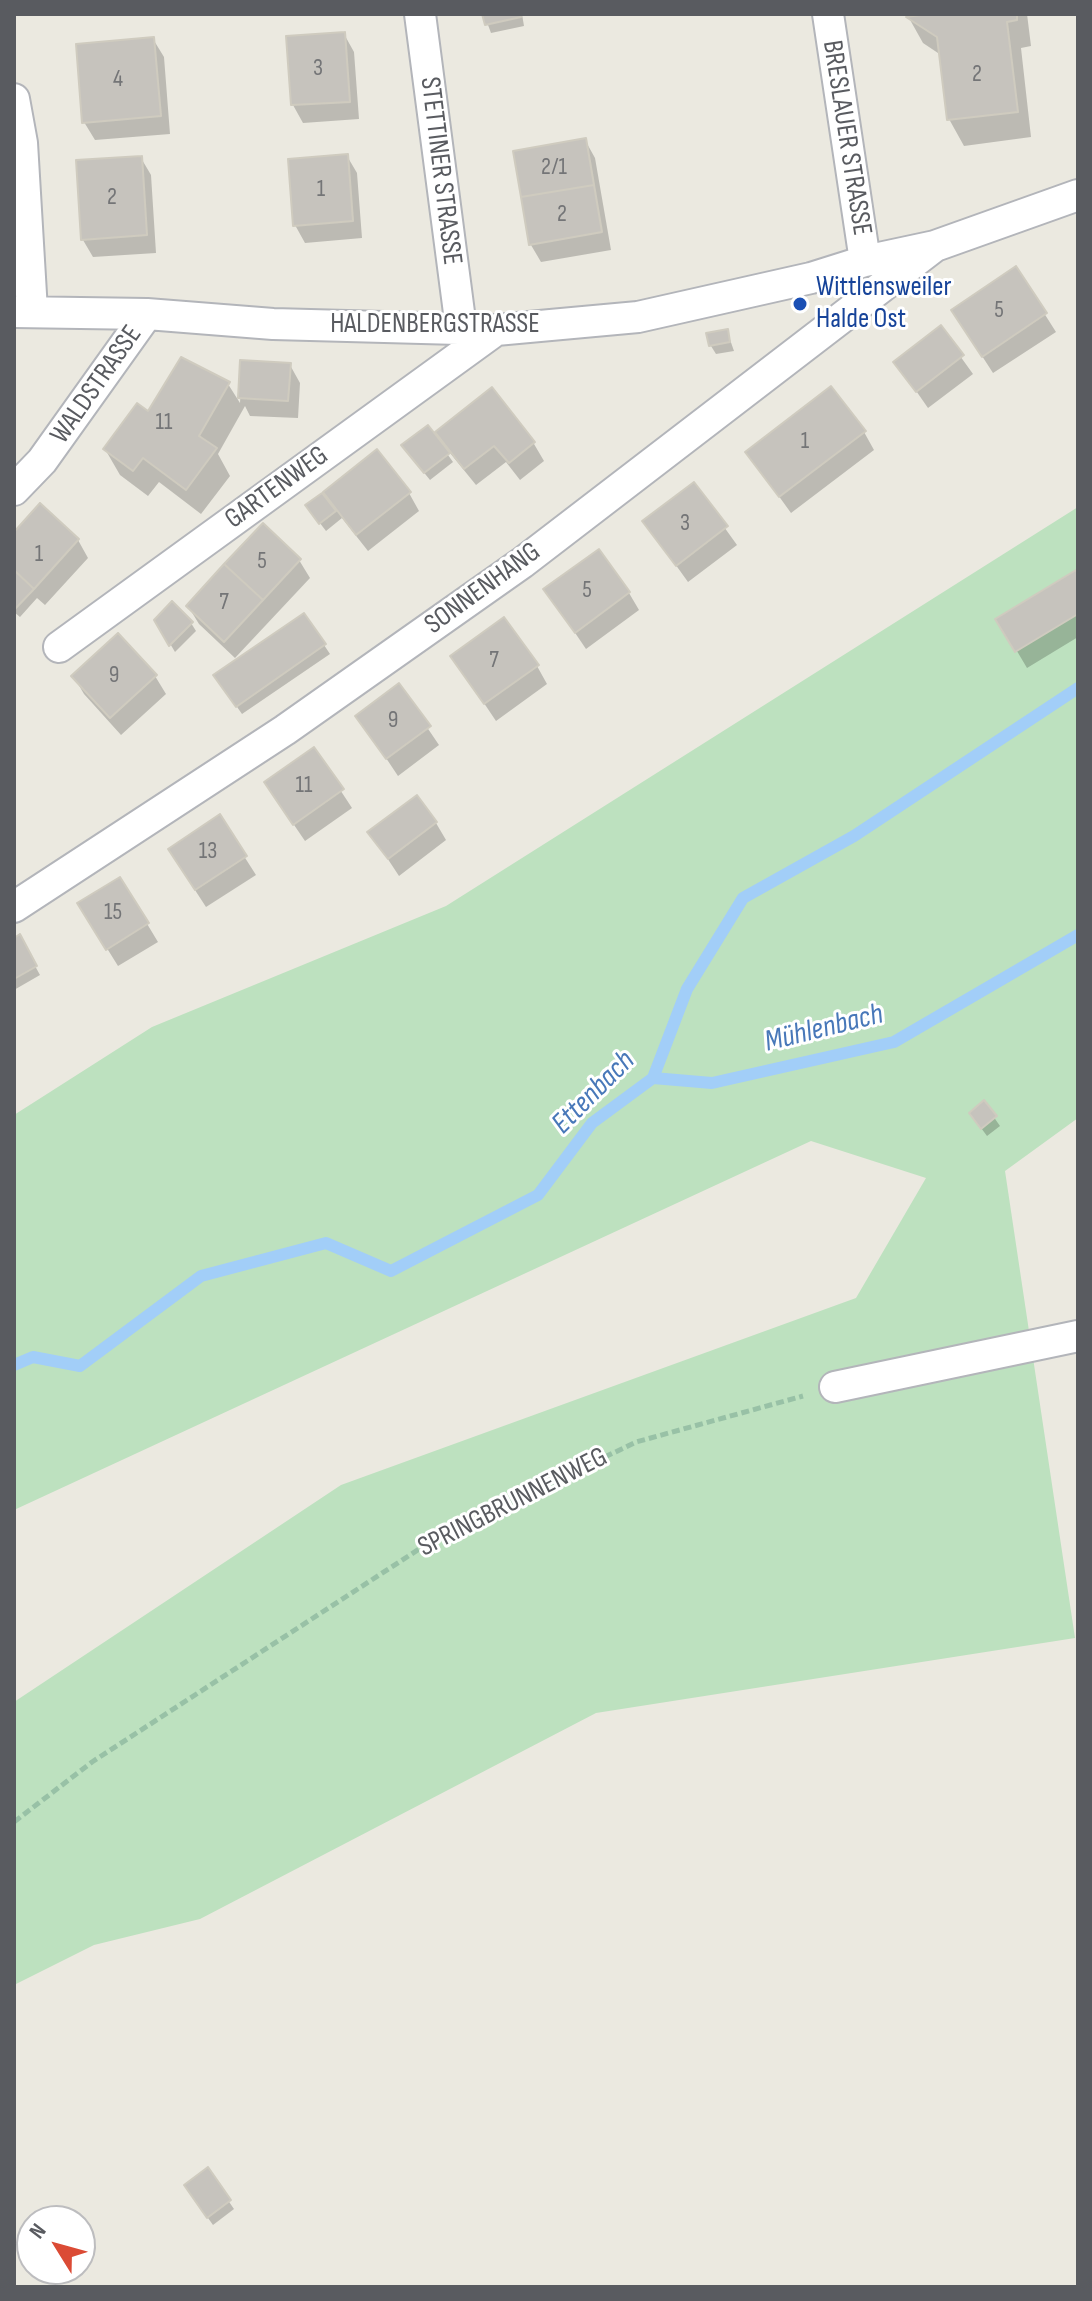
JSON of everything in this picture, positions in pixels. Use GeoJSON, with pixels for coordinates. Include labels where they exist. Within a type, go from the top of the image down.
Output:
{"type":"FeatureCollection","features":[{"type":"Feature","properties":{"kind":"street","name":"STETTINER STRASSE"},"geometry":{"type":"LineString","coordinates":[[420,14],[461,328]]}},
{"type":"Feature","properties":{"kind":"street","name":"BRESLAUER STRASSE"},"geometry":{"type":"LineString","coordinates":[[828,14],[865,261]]}},
{"type":"Feature","properties":{"kind":"street"},"geometry":{"type":"LineString","coordinates":[[14,99],[22,143],[23,312]]}},
{"type":"Feature","properties":{"kind":"street","name":"HALDENBERGSTRASSE"},"geometry":{"type":"LineString","coordinates":[[23,312],[147,314],[273,324],[496,330],[638,317],[935,246],[1078,195]]}},
{"type":"Feature","properties":{"kind":"street","name":"SONNENHANG"},"geometry":{"type":"LineString","coordinates":[[14,907],[285,730],[522,563],[935,246]]}},
{"type":"Feature","properties":{"kind":"street","name":"WALDSTRASSE"},"geometry":{"type":"LineString","coordinates":[[14,490],[42,461],[147,314]]}},
{"type":"Feature","properties":{"kind":"street","name":"GARTENWEG"},"geometry":{"type":"LineString","coordinates":[[59,647],[496,330]]}},
{"type":"Feature","properties":{"kind":"street"},"geometry":{"type":"LineString","coordinates":[[835,1387],[1078,1336]]}},
{"type":"Feature","properties":{"kind":"path","name":"SPRINGBRUNNENWEG"},"geometry":{"type":"LineString","coordinates":[[14,1822],[92,1762],[433,1540],[636,1442],[835,1387]]}},
{"type":"Feature","properties":{"kind":"green space"},"geometry":{"type":"Polygon","coordinates":[[[1078,507],[1078,1118],[1005,1171],[1075,1638],[596,1713],[200,1919],[94,1945],[14,1985],[14,1702],[341,1485],[856,1298],[926,1178],[811,1141],[14,1510],[14,1115],[152,1027],[446,906],[1078,507]]]}},
{"type":"Feature","properties":{"kind":"building"},"geometry":{"type":"Polygon","coordinates":[[[482,14],[520,14],[521,17],[485,25],[482,14]]]}},
{"type":"Feature","properties":{"kind":"building"},"geometry":{"type":"Polygon","coordinates":[[[928,14],[1017,14],[1017,20],[1007,22],[1018,112],[947,120],[937,37],[906,17],[928,14]]]}},
{"type":"Feature","properties":{"kind":"building"},"geometry":{"type":"Polygon","coordinates":[[[345,32],[350,102],[291,105],[286,36],[345,32]]]}},
{"type":"Feature","properties":{"kind":"building"},"geometry":{"type":"Polygon","coordinates":[[[154,37],[161,116],[82,123],[76,44],[154,37]]]}},
{"type":"Feature","properties":{"kind":"building"},"geometry":{"type":"Polygon","coordinates":[[[586,138],[594,185],[521,197],[513,151],[586,138]]]}},
{"type":"Feature","properties":{"kind":"building"},"geometry":{"type":"Polygon","coordinates":[[[348,154],[353,221],[293,226],[288,159],[348,154]]]}},
{"type":"Feature","properties":{"kind":"building"},"geometry":{"type":"Polygon","coordinates":[[[142,156],[147,235],[81,240],[76,160],[142,156]]]}},
{"type":"Feature","properties":{"kind":"building"},"geometry":{"type":"Polygon","coordinates":[[[594,185],[602,232],[529,245],[521,197],[594,185]]]}},
{"type":"Feature","properties":{"kind":"building"},"geometry":{"type":"Polygon","coordinates":[[[1016,266],[1047,313],[982,357],[951,310],[1016,266]]]}},
{"type":"Feature","properties":{"kind":"building"},"geometry":{"type":"Polygon","coordinates":[[[941,325],[964,355],[916,392],[893,362],[941,325]]]}},
{"type":"Feature","properties":{"kind":"building"},"geometry":{"type":"Polygon","coordinates":[[[728,329],[730,342],[709,346],[706,333],[728,329]]]}},
{"type":"Feature","properties":{"kind":"building"},"geometry":{"type":"Polygon","coordinates":[[[181,357],[230,382],[199,436],[217,448],[186,490],[143,458],[133,471],[103,449],[137,403],[148,411],[181,357]]]}},
{"type":"Feature","properties":{"kind":"building"},"geometry":{"type":"Polygon","coordinates":[[[240,360],[291,363],[288,401],[238,398],[240,360]]]}},
{"type":"Feature","properties":{"kind":"building"},"geometry":{"type":"Polygon","coordinates":[[[831,386],[866,431],[779,497],[745,452],[831,386]]]}},
{"type":"Feature","properties":{"kind":"building"},"geometry":{"type":"Polygon","coordinates":[[[492,387],[535,442],[509,463],[494,446],[464,469],[435,432],[492,387]]]}},
{"type":"Feature","properties":{"kind":"building"},"geometry":{"type":"Polygon","coordinates":[[[428,425],[450,453],[424,473],[401,445],[428,425]]]}},
{"type":"Feature","properties":{"kind":"building"},"geometry":{"type":"Polygon","coordinates":[[[377,449],[411,492],[356,535],[323,492],[377,449]]]}},
{"type":"Feature","properties":{"kind":"building"},"geometry":{"type":"Polygon","coordinates":[[[694,482],[728,526],[676,566],[642,521],[694,482]]]}},
{"type":"Feature","properties":{"kind":"building"},"geometry":{"type":"Polygon","coordinates":[[[322,493],[336,511],[319,524],[305,505],[322,493]]]}},
{"type":"Feature","properties":{"kind":"building"},"geometry":{"type":"Polygon","coordinates":[[[40,503],[79,539],[34,589],[14,570],[14,532],[40,503]]]}},
{"type":"Feature","properties":{"kind":"building"},"geometry":{"type":"Polygon","coordinates":[[[263,523],[301,559],[263,600],[224,564],[263,523]]]}},
{"type":"Feature","properties":{"kind":"building"},"geometry":{"type":"Polygon","coordinates":[[[599,549],[630,592],[575,633],[543,589],[599,549]]]}},
{"type":"Feature","properties":{"kind":"building"},"geometry":{"type":"Polygon","coordinates":[[[224,564],[263,600],[224,642],[186,606],[224,564]]]}},
{"type":"Feature","properties":{"kind":"building"},"geometry":{"type":"Polygon","coordinates":[[[14,570],[34,589],[14,610],[14,570]]]}},
{"type":"Feature","properties":{"kind":"building"},"geometry":{"type":"Polygon","coordinates":[[[1076,570],[1078,614],[1015,652],[995,619],[1076,570]]]}},
{"type":"Feature","properties":{"kind":"building"},"geometry":{"type":"Polygon","coordinates":[[[172,601],[193,622],[169,646],[154,620],[172,601]]]}},
{"type":"Feature","properties":{"kind":"building"},"geometry":{"type":"Polygon","coordinates":[[[304,613],[326,644],[236,707],[213,675],[304,613]]]}},
{"type":"Feature","properties":{"kind":"building"},"geometry":{"type":"Polygon","coordinates":[[[504,617],[539,665],[484,704],[450,656],[504,617]]]}},
{"type":"Feature","properties":{"kind":"building"},"geometry":{"type":"Polygon","coordinates":[[[118,633],[157,675],[110,718],[71,676],[118,633]]]}},
{"type":"Feature","properties":{"kind":"building"},"geometry":{"type":"Polygon","coordinates":[[[399,683],[431,726],[386,759],[355,716],[399,683]]]}},
{"type":"Feature","properties":{"kind":"building"},"geometry":{"type":"Polygon","coordinates":[[[314,747],[344,789],[293,825],[264,782],[314,747]]]}},
{"type":"Feature","properties":{"kind":"building"},"geometry":{"type":"Polygon","coordinates":[[[417,795],[437,822],[388,859],[367,832],[417,795]]]}},
{"type":"Feature","properties":{"kind":"building"},"geometry":{"type":"Polygon","coordinates":[[[220,814],[247,856],[195,890],[168,849],[220,814]]]}},
{"type":"Feature","properties":{"kind":"building"},"geometry":{"type":"Polygon","coordinates":[[[120,877],[149,923],[106,950],[77,903],[120,877]]]}},
{"type":"Feature","properties":{"kind":"building"},"geometry":{"type":"Polygon","coordinates":[[[20,934],[37,966],[14,979],[14,938],[20,934]]]}},
{"type":"Feature","properties":{"kind":"building"},"geometry":{"type":"Polygon","coordinates":[[[984,1100],[997,1116],[981,1129],[969,1113],[984,1100]]]}},
{"type":"Feature","properties":{"kind":"building"},"geometry":{"type":"Polygon","coordinates":[[[208,2167],[231,2200],[207,2218],[184,2185],[208,2167]]]}},
{"type":"Feature","properties":{"kind":"waterway","name":"Ettenbach"},"geometry":{"type":"LineString","coordinates":[[14,1365],[33,1357],[80,1366],[201,1276],[326,1243],[391,1271],[538,1195],[592,1123],[653,1078],[687,989],[743,898],[854,836],[1078,688]]}},
{"type":"Feature","properties":{"kind":"waterway","name":"Mühlenbach"},"geometry":{"type":"LineString","coordinates":[[653,1078],[712,1083],[894,1042],[1078,935]]}},
{"type":"Feature","properties":{"kind":"place","name":"Wittlensweiler Halde Ost"},"geometry":{"type":"Point","coordinates":[800,304]}}]}
